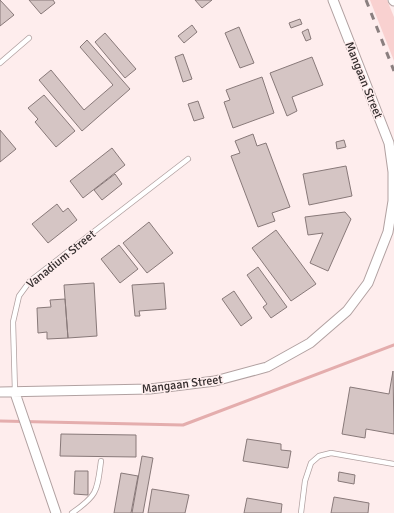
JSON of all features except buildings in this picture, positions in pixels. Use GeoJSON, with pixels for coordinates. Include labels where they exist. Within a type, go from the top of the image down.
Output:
{"type":"FeatureCollection","features":[{"type":"Feature","properties":{"kind":"street","name":"Mangaan Street"},"geometry":{"type":"LineString","coordinates":[[0,392],[15,393],[150,389],[215,381],[267,367],[310,342],[347,311],[368,283],[388,232],[393,201],[393,172],[389,143],[333,0]]}},
{"type":"Feature","properties":{"kind":"street","name":"Vanadium Street"},"geometry":{"type":"LineString","coordinates":[[15,393],[56,513]]}},
{"type":"Feature","properties":{"kind":"lane"},"geometry":{"type":"LineString","coordinates":[[0,63],[29,38]]}},
{"type":"Feature","properties":{"kind":"lane","name":"Vanadium Street"},"geometry":{"type":"LineString","coordinates":[[15,393],[13,322],[19,296],[30,281],[188,159]]}},
{"type":"Feature","properties":{"kind":"lane"},"geometry":{"type":"LineString","coordinates":[[301,513],[305,481],[311,463],[319,456],[331,453],[394,464]]}},
{"type":"Feature","properties":{"kind":"lane"},"geometry":{"type":"LineString","coordinates":[[72,513],[92,498],[96,491],[101,461]]}},
{"type":"Feature","properties":{"kind":"shaded area"},"geometry":{"type":"Polygon","coordinates":[[[370,0],[387,0],[394,17],[394,61],[370,0]]]}},
{"type":"Feature","properties":{"kind":"waterway"},"geometry":{"type":"LineString","coordinates":[[0,421],[183,425],[394,345]]}},
{"type":"Feature","properties":{"kind":"railway"},"geometry":{"type":"LineString","coordinates":[[366,0],[394,71]]}}]}
